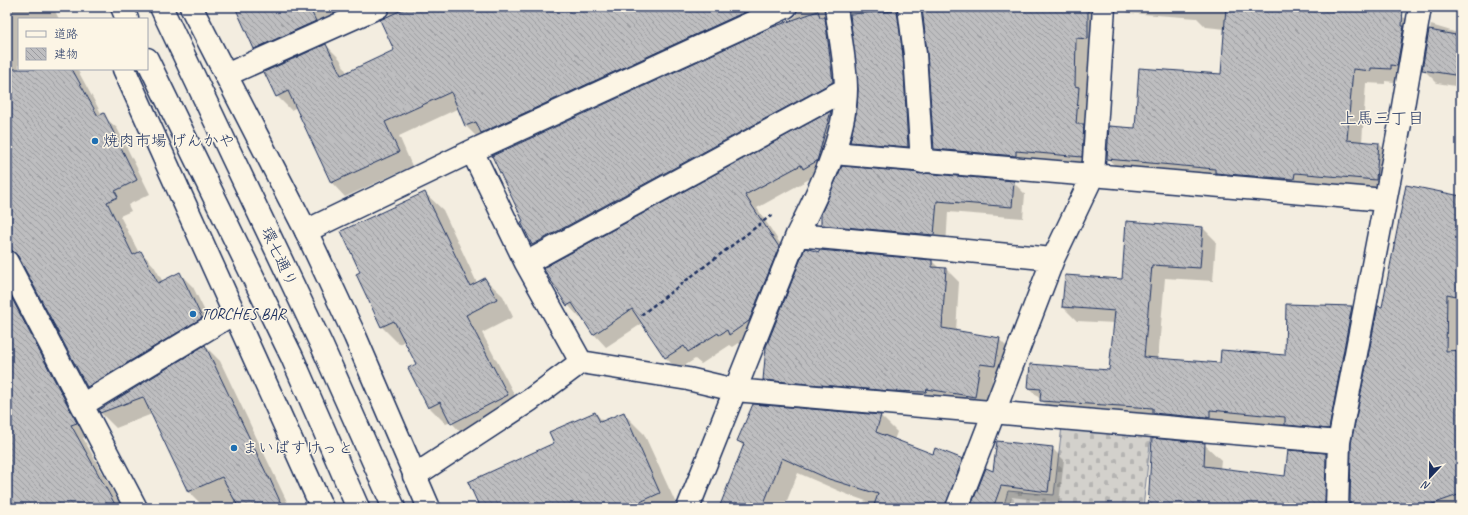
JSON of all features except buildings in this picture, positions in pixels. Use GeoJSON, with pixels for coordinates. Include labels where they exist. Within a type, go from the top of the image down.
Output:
{"type":"FeatureCollection","features":[{"type":"Feature","properties":{"kind":"main road"},"geometry":{"type":"LineString","coordinates":[[110,7],[111,18]]}},
{"type":"Feature","properties":{"kind":"main road"},"geometry":{"type":"LineString","coordinates":[[122,7],[127,18]]}},
{"type":"Feature","properties":{"kind":"main road","name":"環七通り"},"geometry":{"type":"LineString","coordinates":[[161,7],[322,346],[394,508]]}},
{"type":"Feature","properties":{"kind":"main road"},"geometry":{"type":"LineString","coordinates":[[191,7],[306,231],[355,336],[429,508]]}},
{"type":"Feature","properties":{"kind":"main road"},"geometry":{"type":"LineString","coordinates":[[226,75],[378,7]]}},
{"type":"Feature","properties":{"kind":"main road"},"geometry":{"type":"LineString","coordinates":[[306,231],[472,151],[786,7]]}},
{"type":"Feature","properties":{"kind":"main road"},"geometry":{"type":"LineString","coordinates":[[688,508],[797,235],[812,206],[833,153],[842,118],[846,89],[836,7]]}},
{"type":"Feature","properties":{"kind":"main road"},"geometry":{"type":"LineString","coordinates":[[909,7],[915,54],[922,162]]}},
{"type":"Feature","properties":{"kind":"main road"},"geometry":{"type":"LineString","coordinates":[[957,508],[1053,259],[1093,175],[1104,7]]}},
{"type":"Feature","properties":{"kind":"main road"},"geometry":{"type":"LineString","coordinates":[[1337,508],[1339,442],[1420,7]]}},
{"type":"Feature","properties":{"kind":"main road","name":"環七通り"},"geometry":{"type":"LineString","coordinates":[[148,61],[292,357],[358,508]]}},
{"type":"Feature","properties":{"kind":"main road"},"geometry":{"type":"LineString","coordinates":[[124,70],[322,508]]}},
{"type":"Feature","properties":{"kind":"main road"},"geometry":{"type":"LineString","coordinates":[[526,263],[846,89]]}},
{"type":"Feature","properties":{"kind":"main road"},"geometry":{"type":"LineString","coordinates":[[472,151],[526,263],[581,362]]}},
{"type":"Feature","properties":{"kind":"main road"},"geometry":{"type":"LineString","coordinates":[[833,153],[922,162],[1385,200]]}},
{"type":"Feature","properties":{"kind":"main road"},"geometry":{"type":"LineString","coordinates":[[797,235],[1053,259]]}},
{"type":"Feature","properties":{"kind":"main road"},"geometry":{"type":"LineString","coordinates":[[7,262],[136,508]]}},
{"type":"Feature","properties":{"kind":"main road"},"geometry":{"type":"LineString","coordinates":[[82,405],[234,313]]}},
{"type":"Feature","properties":{"kind":"main road"},"geometry":{"type":"LineString","coordinates":[[414,476],[530,400],[581,362],[688,379],[735,390],[1339,442]]}},
{"type":"Feature","properties":{"kind":"path"},"geometry":{"type":"LineString","coordinates":[[640,315],[769,217],[812,206]]}},
{"type":"Feature","properties":{"kind":"green space"},"geometry":{"type":"Polygon","coordinates":[[[1062,426],[1151,435],[1143,508],[1003,508],[1008,491],[1054,495],[1062,426]]]}},
{"type":"Feature","properties":{"kind":"place","name":"焼肉市場 げんかや"},"geometry":{"type":"Point","coordinates":[95,141]}},
{"type":"Feature","properties":{"kind":"place","name":"TORCHES BAR"},"geometry":{"type":"Point","coordinates":[193,314]}},
{"type":"Feature","properties":{"kind":"place","name":"まいばすけっと"},"geometry":{"type":"Point","coordinates":[234,448]}},
{"type":"Feature","properties":{"kind":"district","name":"上馬三丁目"},"geometry":{"type":"Point","coordinates":[1382,118]}}]}
